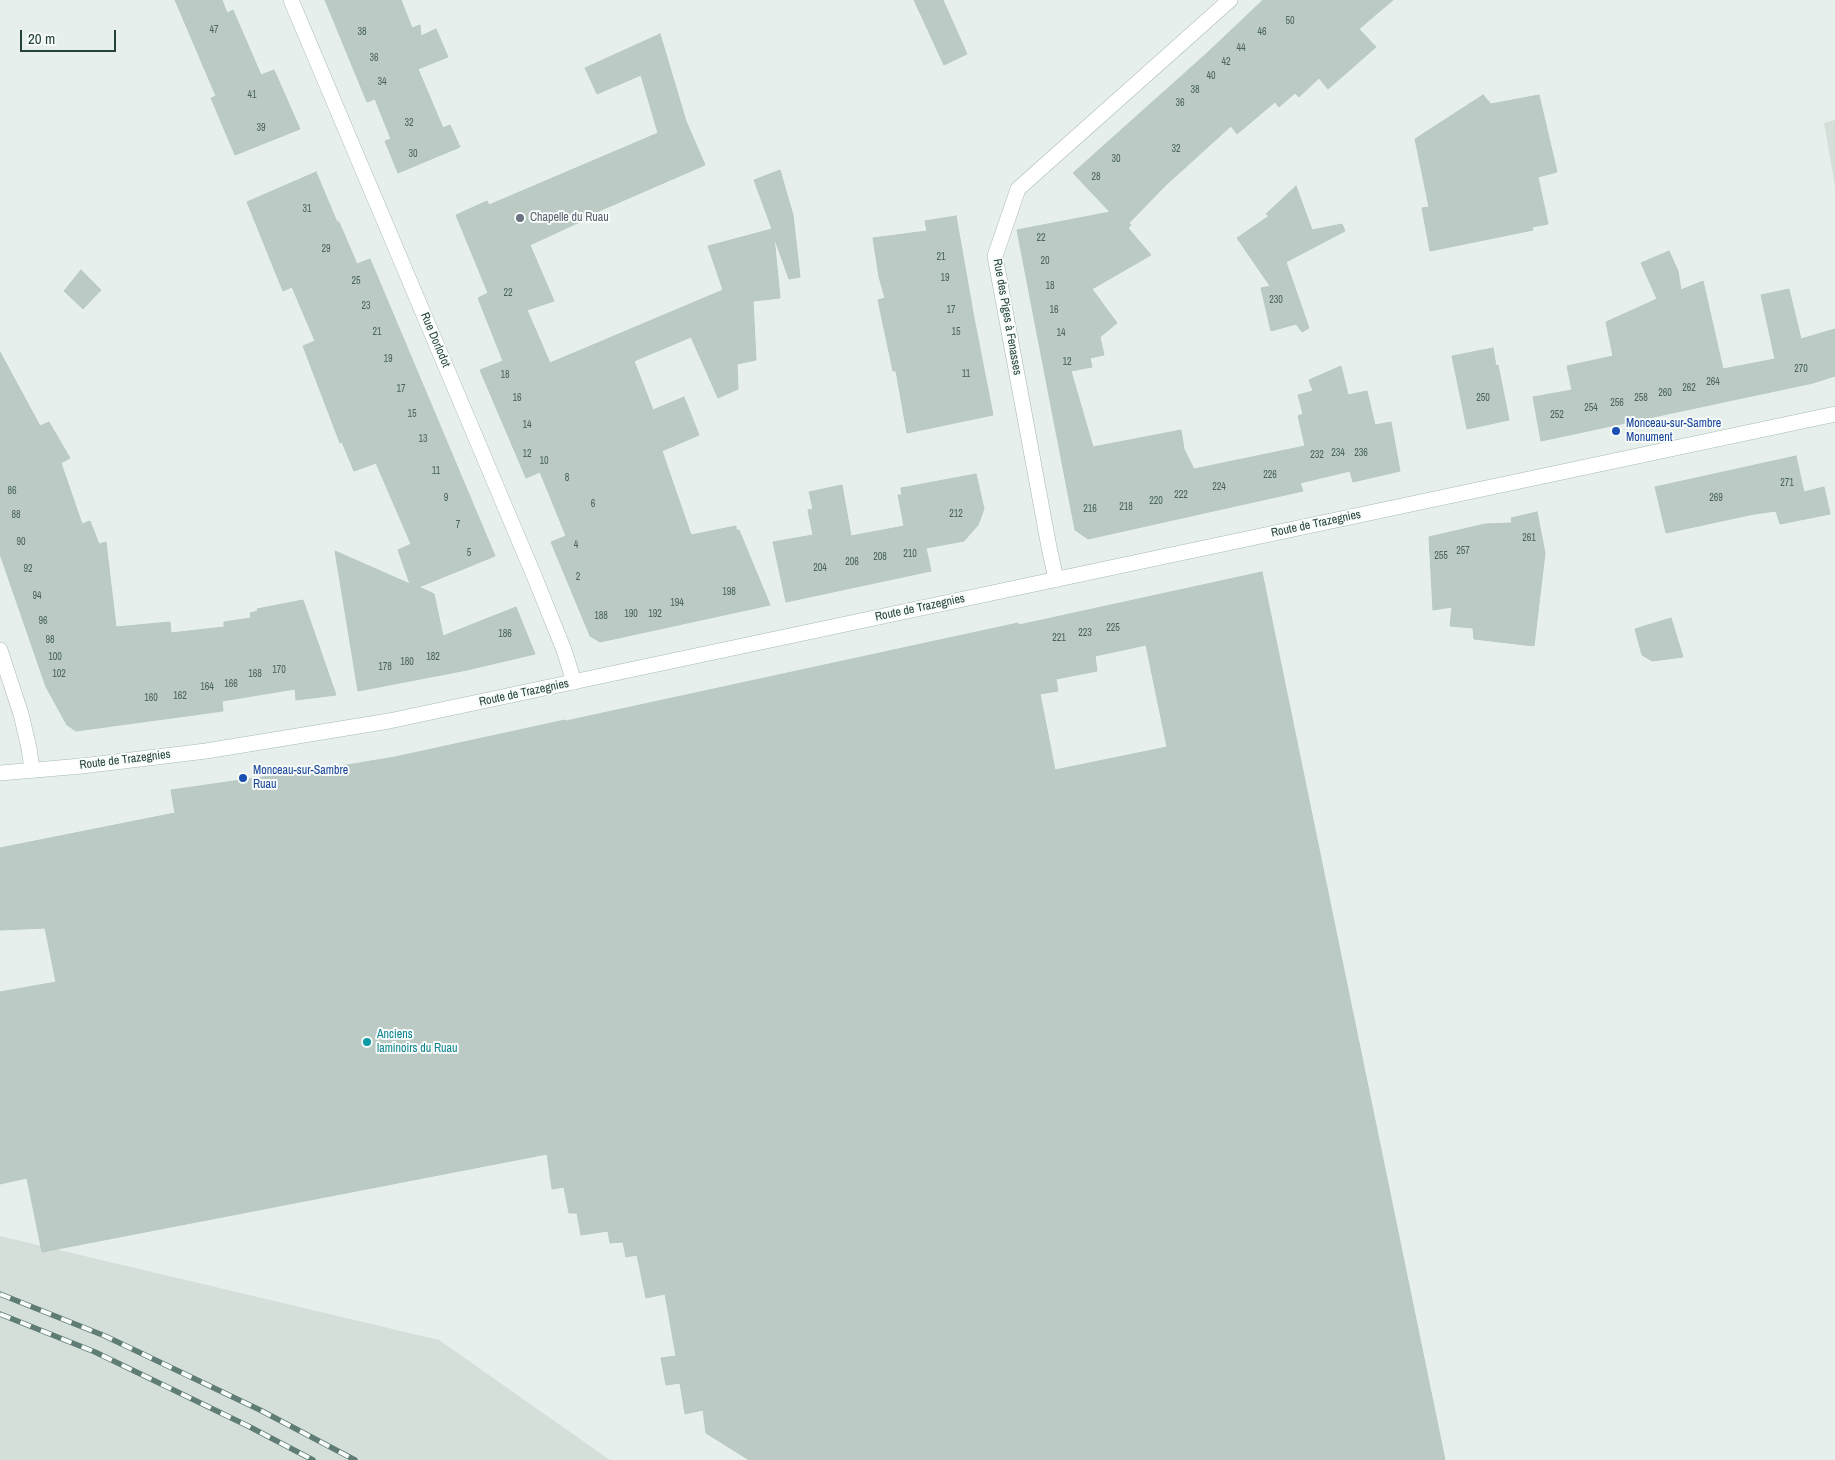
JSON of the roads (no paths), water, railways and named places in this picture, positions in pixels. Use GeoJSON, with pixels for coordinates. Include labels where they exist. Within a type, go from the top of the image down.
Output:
{"type":"FeatureCollection","features":[{"type":"Feature","properties":{"kind":"main road","name":"Rue Dorlodot"},"geometry":{"type":"LineString","coordinates":[[291,0],[535,578],[564,650],[574,682]]}},
{"type":"Feature","properties":{"kind":"main road","name":"Rue des Piges à Fenasses"},"geometry":{"type":"LineString","coordinates":[[1056,579],[995,256],[1018,189],[1230,0]]}},
{"type":"Feature","properties":{"kind":"main road","name":"Route de Trazegnies"},"geometry":{"type":"LineString","coordinates":[[0,772],[188,753],[389,721],[1835,414]]}},
{"type":"Feature","properties":{"kind":"main road"},"geometry":{"type":"LineString","coordinates":[[0,650],[21,714],[32,770]]}},
{"type":"Feature","properties":{"kind":"railway"},"geometry":{"type":"LineString","coordinates":[[0,1294],[105,1336],[260,1410],[355,1460]]}},
{"type":"Feature","properties":{"kind":"railway"},"geometry":{"type":"LineString","coordinates":[[0,1314],[95,1352],[250,1427],[313,1460]]}},
{"type":"Feature","properties":{"kind":"place","name":"Chapelle du Ruau"},"geometry":{"type":"Point","coordinates":[520,218]}},
{"type":"Feature","properties":{"kind":"place","name":"Monceau-sur-Sambre Monument"},"geometry":{"type":"Point","coordinates":[1616,431]}},
{"type":"Feature","properties":{"kind":"place","name":"Monceau-sur-Sambre Ruau"},"geometry":{"type":"Point","coordinates":[243,778]}},
{"type":"Feature","properties":{"kind":"place","name":"Anciens laminoirs du Ruau"},"geometry":{"type":"Point","coordinates":[367,1042]}}]}
